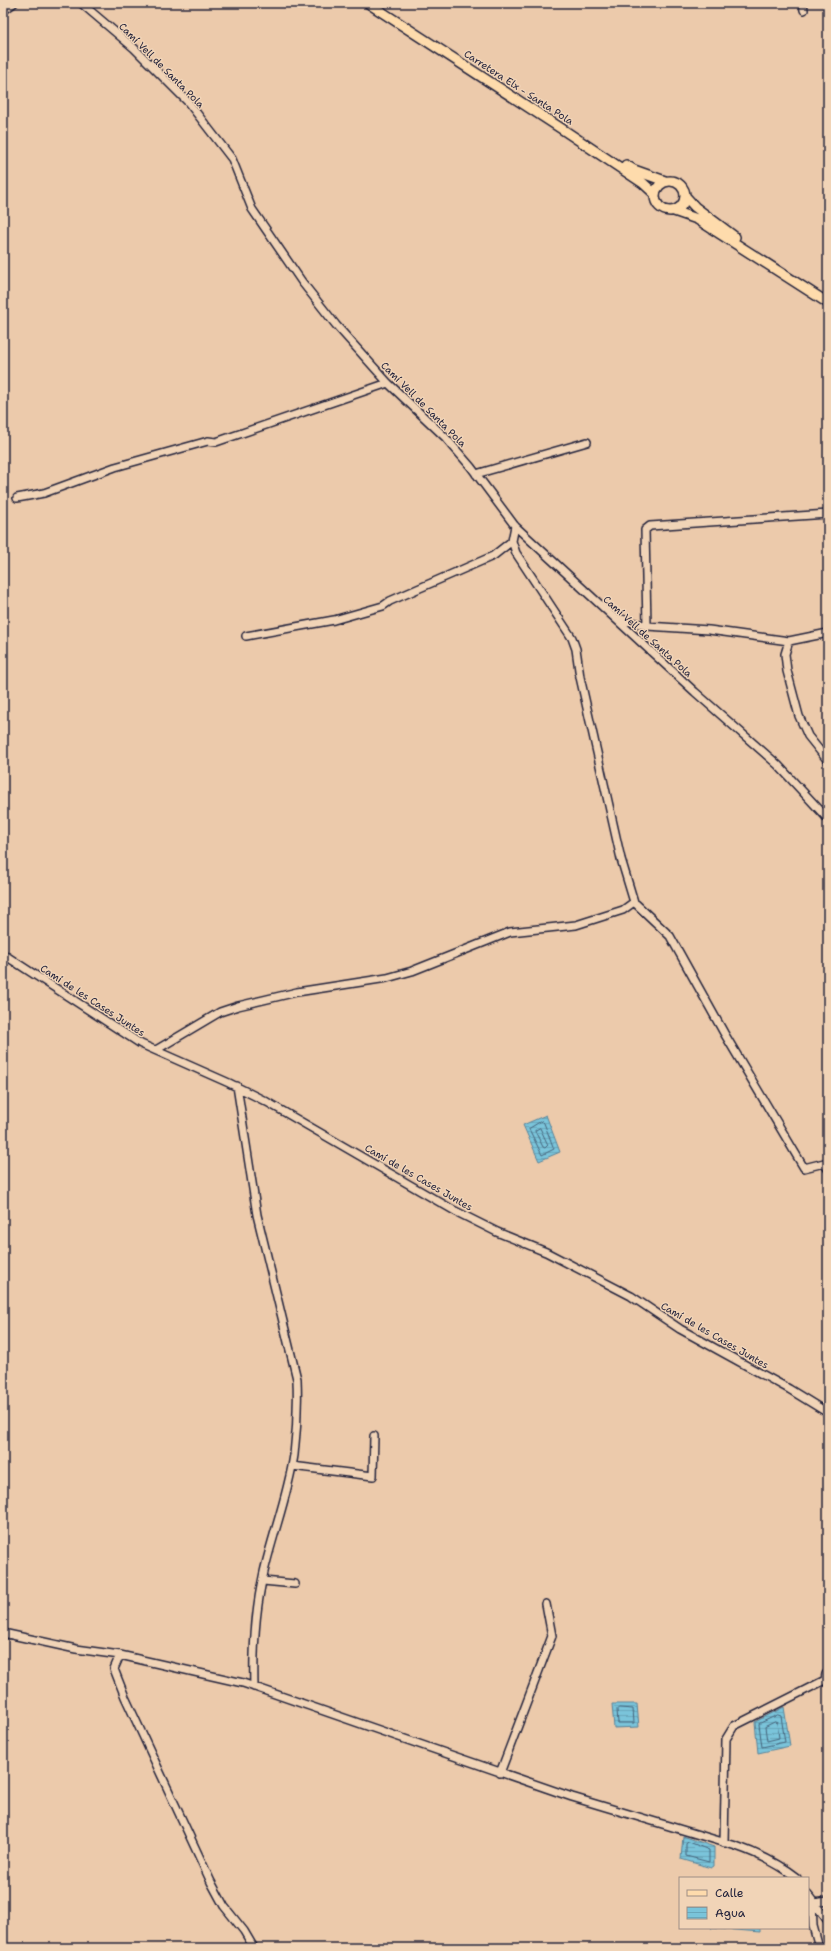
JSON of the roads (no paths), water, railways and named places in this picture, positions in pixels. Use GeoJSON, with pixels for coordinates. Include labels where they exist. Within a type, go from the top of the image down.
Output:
{"type":"FeatureCollection","features":[{"type":"Feature","properties":{"kind":"main road","name":"Carretera Elx - Santa Pola"},"geometry":{"type":"LineString","coordinates":[[368,3],[574,137],[643,183],[655,194]]}},
{"type":"Feature","properties":{"kind":"main road","name":"Carretera Elx - Santa Pola"},"geometry":{"type":"LineString","coordinates":[[378,3],[634,170],[665,181]]}},
{"type":"Feature","properties":{"kind":"main road"},"geometry":{"type":"LineString","coordinates":[[828,296],[727,231],[695,207],[686,196],[682,186],[678,183],[665,181],[658,187],[655,194],[655,199],[662,209],[674,211],[697,220],[828,303]]}},
{"type":"Feature","properties":{"kind":"main road"},"geometry":{"type":"LineString","coordinates":[[674,211],[683,204],[686,196]]}},
{"type":"Feature","properties":{"kind":"street"},"geometry":{"type":"LineString","coordinates":[[3,11],[14,3]]}},
{"type":"Feature","properties":{"kind":"street","name":"Camí Vell de Santa Pola"},"geometry":{"type":"LineString","coordinates":[[81,3],[134,48],[188,102],[232,159],[252,209],[298,276],[336,325],[388,383],[445,437],[476,474],[515,526],[612,617],[778,765],[828,819]]}},
{"type":"Feature","properties":{"kind":"street"},"geometry":{"type":"LineString","coordinates":[[17,498],[44,493],[115,467],[201,443],[216,442],[388,383]]}},
{"type":"Feature","properties":{"kind":"street"},"geometry":{"type":"LineString","coordinates":[[476,474],[587,442]]}},
{"type":"Feature","properties":{"kind":"street"},"geometry":{"type":"LineString","coordinates":[[647,626],[645,530],[650,526],[828,514]]}},
{"type":"Feature","properties":{"kind":"street"},"geometry":{"type":"LineString","coordinates":[[515,526],[512,541],[516,553],[567,629],[576,649],[580,676],[621,859],[634,902],[670,936],[724,1033],[804,1168],[824,1163],[828,1170]]}},
{"type":"Feature","properties":{"kind":"street"},"geometry":{"type":"LineString","coordinates":[[246,636],[334,620],[383,606],[390,601],[493,556],[512,541]]}},
{"type":"Feature","properties":{"kind":"street"},"geometry":{"type":"LineString","coordinates":[[612,617],[647,626],[709,630],[789,641],[828,633]]}},
{"type":"Feature","properties":{"kind":"street"},"geometry":{"type":"LineString","coordinates":[[789,641],[785,654],[787,671],[799,716],[808,736],[828,761]]}},
{"type":"Feature","properties":{"kind":"street"},"geometry":{"type":"LineString","coordinates":[[156,1050],[220,1012],[238,1006],[297,992],[387,978],[412,971],[510,932],[576,926],[623,910],[634,902]]}},
{"type":"Feature","properties":{"kind":"street","name":"Camí de les Cases Juntes"},"geometry":{"type":"LineString","coordinates":[[3,954],[141,1044],[237,1086],[456,1211],[588,1273],[631,1296],[680,1329],[789,1389],[828,1413]]}},
{"type":"Feature","properties":{"kind":"street"},"geometry":{"type":"LineString","coordinates":[[237,1086],[257,1215],[297,1379],[298,1402],[292,1466],[284,1503],[263,1580],[253,1646],[254,1687]]}},
{"type":"Feature","properties":{"kind":"street"},"geometry":{"type":"LineString","coordinates":[[292,1466],[373,1476],[374,1436]]}},
{"type":"Feature","properties":{"kind":"street"},"geometry":{"type":"LineString","coordinates":[[263,1580],[295,1584]]}},
{"type":"Feature","properties":{"kind":"street"},"geometry":{"type":"LineString","coordinates":[[500,1773],[552,1636],[546,1604]]}},
{"type":"Feature","properties":{"kind":"street"},"geometry":{"type":"LineString","coordinates":[[3,1632],[76,1649],[120,1655],[254,1687],[598,1806],[762,1855],[781,1865],[796,1877]]}},
{"type":"Feature","properties":{"kind":"street"},"geometry":{"type":"LineString","coordinates":[[120,1655],[114,1669],[125,1697],[211,1882],[224,1906],[244,1931],[254,1948]]}},
{"type":"Feature","properties":{"kind":"street"},"geometry":{"type":"LineString","coordinates":[[724,1843],[726,1739],[734,1726],[825,1680],[826,1674]]}},
{"type":"Feature","properties":{"kind":"street"},"geometry":{"type":"LineString","coordinates":[[811,1900],[828,1901]]}},
{"type":"Feature","properties":{"kind":"street"},"geometry":{"type":"LineString","coordinates":[[811,1900],[828,1921]]}},
{"type":"Feature","properties":{"kind":"street"},"geometry":{"type":"LineString","coordinates":[[811,1900],[813,1926],[819,1948]]}},
{"type":"Feature","properties":{"kind":"water"},"geometry":{"type":"Polygon","coordinates":[[[546,1115],[560,1152],[539,1161],[523,1125],[546,1115]]]}},
{"type":"Feature","properties":{"kind":"water"},"geometry":{"type":"Polygon","coordinates":[[[612,1704],[637,1704],[639,1727],[614,1728],[612,1704]]]}},
{"type":"Feature","properties":{"kind":"water"},"geometry":{"type":"Polygon","coordinates":[[[784,1707],[790,1746],[758,1753],[755,1722],[784,1707]]]}},
{"type":"Feature","properties":{"kind":"water"},"geometry":{"type":"Polygon","coordinates":[[[683,1836],[714,1847],[714,1866],[711,1868],[681,1859],[683,1836]]]}},
{"type":"Feature","properties":{"kind":"water"},"geometry":{"type":"Polygon","coordinates":[[[723,1929],[760,1929],[760,1932],[723,1929]]]}}]}
